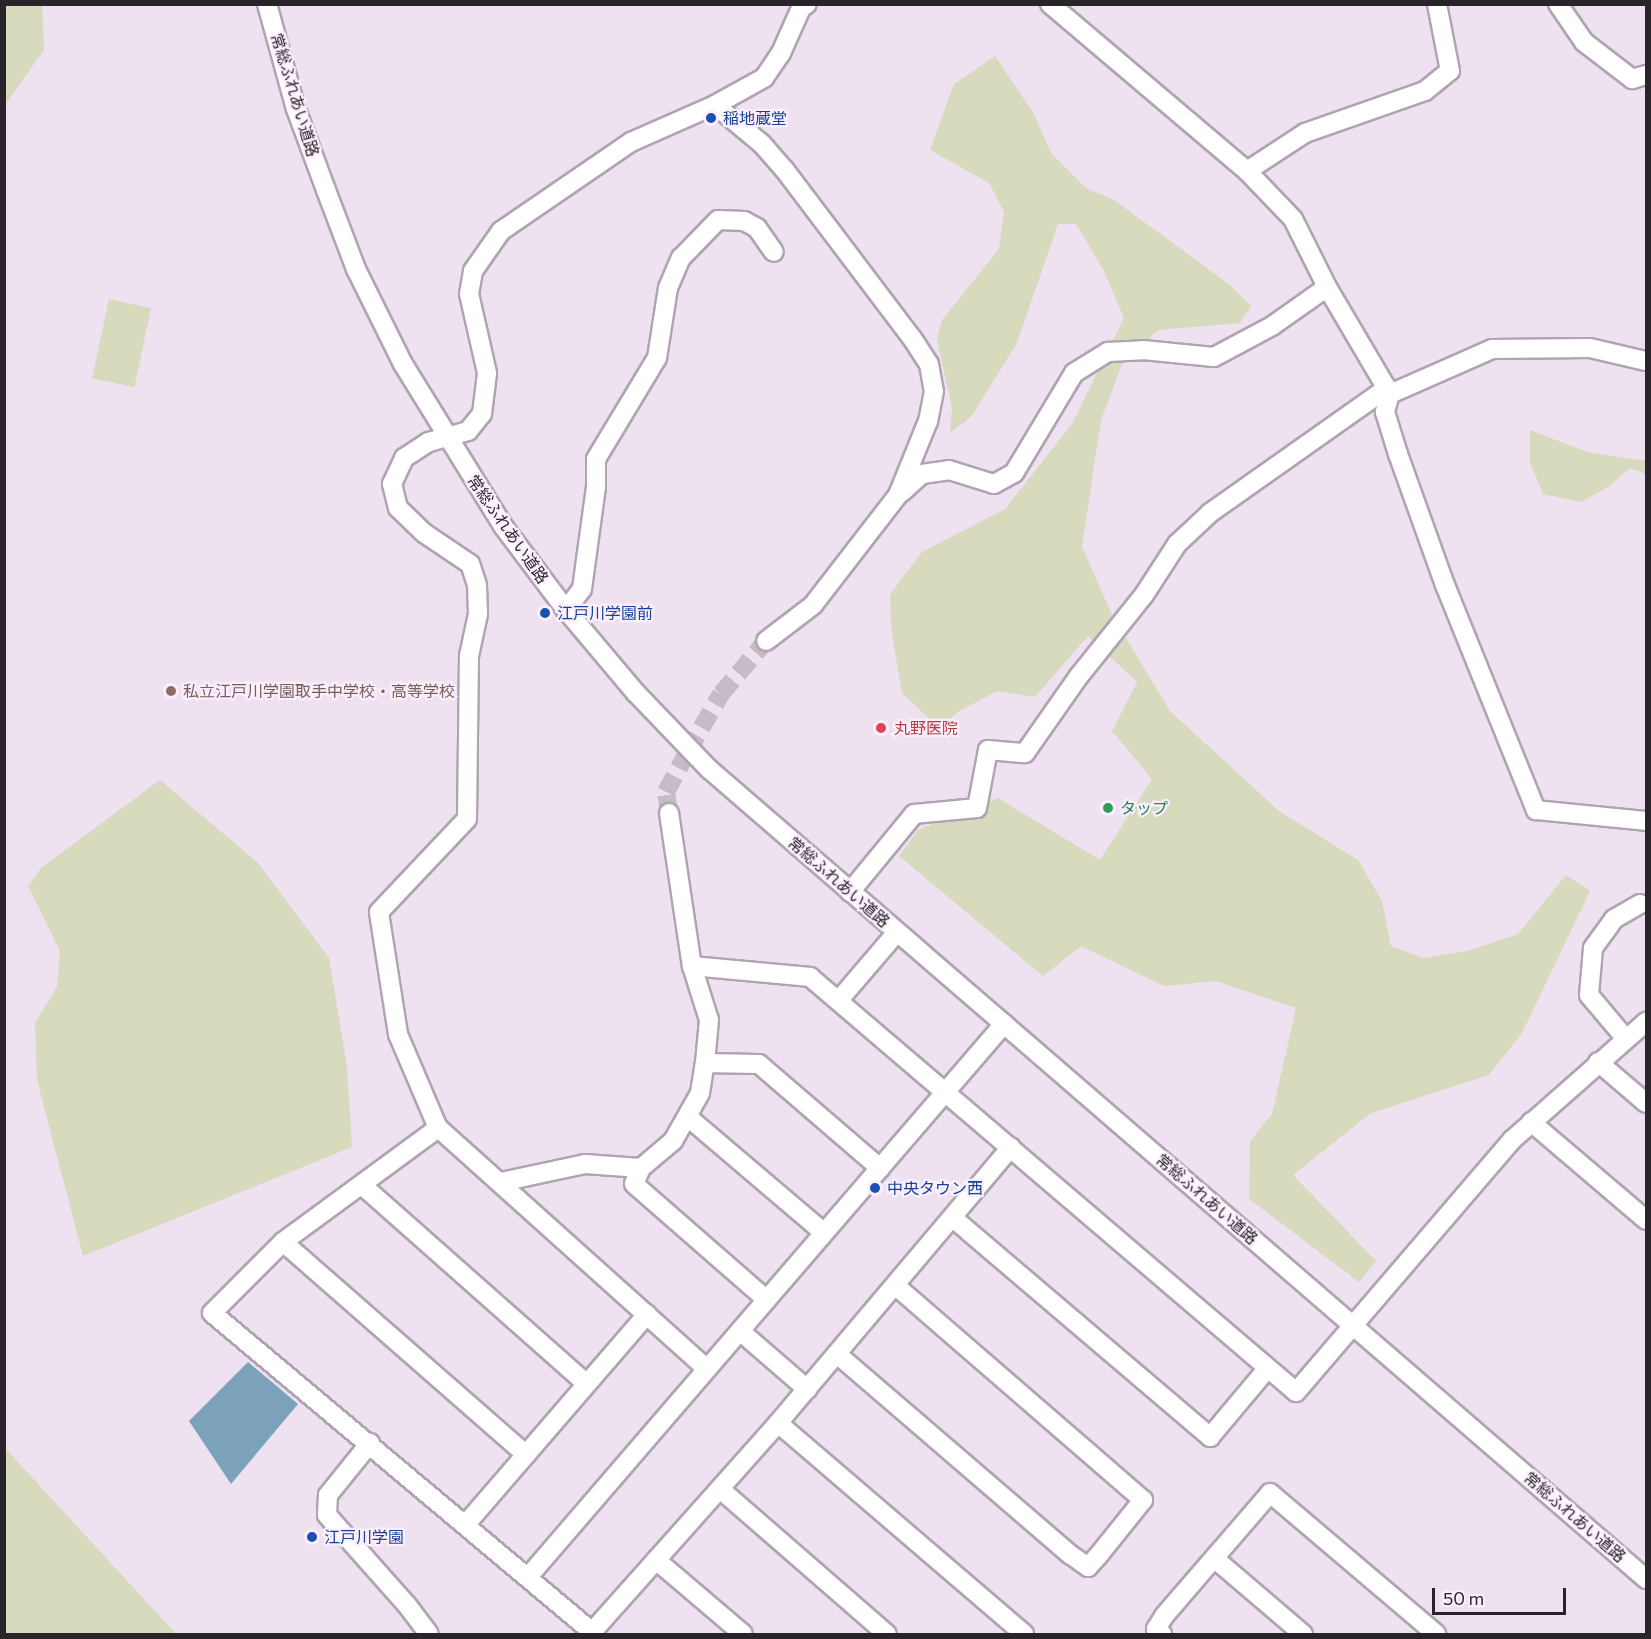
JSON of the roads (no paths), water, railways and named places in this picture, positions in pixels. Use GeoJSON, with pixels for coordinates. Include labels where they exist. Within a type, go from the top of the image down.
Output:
{"type":"FeatureCollection","features":[{"type":"Feature","properties":{"kind":"street","name":"常総ふれあい道路"},"geometry":{"type":"LineString","coordinates":[[267,4],[296,109],[356,269],[403,364],[503,526],[566,610],[636,693],[709,769],[1647,1579]]}},
{"type":"Feature","properties":{"kind":"street"},"geometry":{"type":"LineString","coordinates":[[1050,4],[1247,171],[1293,219],[1327,287],[1388,391],[1385,412],[1398,454],[1445,585],[1536,810],[1647,821]]}},
{"type":"Feature","properties":{"kind":"street"},"geometry":{"type":"LineString","coordinates":[[1247,171],[1305,133],[1425,91],[1450,71],[1437,4]]}},
{"type":"Feature","properties":{"kind":"street"},"geometry":{"type":"LineString","coordinates":[[1558,4],[1584,42],[1632,79],[1647,75]]}},
{"type":"Feature","properties":{"kind":"street"},"geometry":{"type":"LineString","coordinates":[[707,1369],[501,1182],[438,1128],[398,1034],[379,912],[467,819],[469,656],[478,614],[477,585],[470,564],[424,533],[398,508],[392,484],[404,458],[429,442],[448,439],[468,431],[482,414],[487,398],[487,373],[469,294],[472,271],[483,252],[501,231],[631,142],[715,105],[764,78],[781,53],[802,6]]}},
{"type":"Feature","properties":{"kind":"street"},"geometry":{"type":"LineString","coordinates":[[715,105],[762,144],[784,169],[929,364],[934,391],[928,421],[898,495]]}},
{"type":"Feature","properties":{"kind":"street"},"geometry":{"type":"LineString","coordinates":[[566,610],[582,589],[596,487],[596,459],[657,358],[668,288],[681,258],[718,220],[750,224],[774,252]]}},
{"type":"Feature","properties":{"kind":"street"},"geometry":{"type":"LineString","coordinates":[[766,641],[813,605],[898,495],[922,474],[949,470],[994,484],[1014,473],[1074,373],[1108,352],[1143,350],[1214,357],[1272,326],[1327,287]]}},
{"type":"Feature","properties":{"kind":"street"},"geometry":{"type":"LineString","coordinates":[[850,892],[914,814],[977,808],[988,750],[1025,753],[1079,676],[1144,595],[1177,544],[1210,513],[1388,391],[1492,349],[1590,348],[1647,361]]}},
{"type":"Feature","properties":{"kind":"street"},"geometry":{"type":"LineString","coordinates":[[669,813],[692,966],[709,1020],[700,1093],[689,1118],[673,1142],[641,1168],[634,1184],[767,1300]]}},
{"type":"Feature","properties":{"kind":"street"},"geometry":{"type":"LineString","coordinates":[[1626,1039],[1589,995],[1593,948],[1614,919],[1640,904]]}},
{"type":"Feature","properties":{"kind":"street"},"geometry":{"type":"LineString","coordinates":[[839,1000],[897,932]]}},
{"type":"Feature","properties":{"kind":"street"},"geometry":{"type":"LineString","coordinates":[[692,966],[810,977],[944,1094],[1011,1148],[1296,1392],[1531,1122],[1647,1022]]}},
{"type":"Feature","properties":{"kind":"street"},"geometry":{"type":"LineString","coordinates":[[528,1577],[1004,1024]]}},
{"type":"Feature","properties":{"kind":"street"},"geometry":{"type":"LineString","coordinates":[[705,1062],[759,1064],[880,1168]]}},
{"type":"Feature","properties":{"kind":"street"},"geometry":{"type":"LineString","coordinates":[[1598,1062],[1647,1103]]}},
{"type":"Feature","properties":{"kind":"street"},"geometry":{"type":"LineString","coordinates":[[689,1118],[824,1233]]}},
{"type":"Feature","properties":{"kind":"street"},"geometry":{"type":"LineString","coordinates":[[1531,1122],[1647,1220]]}},
{"type":"Feature","properties":{"kind":"street"},"geometry":{"type":"LineString","coordinates":[[438,1128],[363,1186],[283,1242],[212,1313],[466,1524],[590,1632],[778,1423],[1011,1148]]}},
{"type":"Feature","properties":{"kind":"street"},"geometry":{"type":"LineString","coordinates":[[501,1182],[585,1164],[641,1168]]}},
{"type":"Feature","properties":{"kind":"street"},"geometry":{"type":"LineString","coordinates":[[363,1186],[586,1383]]}},
{"type":"Feature","properties":{"kind":"street"},"geometry":{"type":"LineString","coordinates":[[953,1218],[1210,1437],[1268,1368]]}},
{"type":"Feature","properties":{"kind":"street"},"geometry":{"type":"LineString","coordinates":[[283,1242],[526,1455]]}},
{"type":"Feature","properties":{"kind":"street"},"geometry":{"type":"LineString","coordinates":[[837,1354],[1071,1555],[1088,1567],[1098,1556],[1143,1500],[895,1285]]}},
{"type":"Feature","properties":{"kind":"street"},"geometry":{"type":"LineString","coordinates":[[466,1524],[647,1314]]}},
{"type":"Feature","properties":{"kind":"street"},"geometry":{"type":"LineString","coordinates":[[740,1331],[807,1389]]}},
{"type":"Feature","properties":{"kind":"street"},"geometry":{"type":"LineString","coordinates":[[778,1423],[1024,1635]]}},
{"type":"Feature","properties":{"kind":"street"},"geometry":{"type":"LineString","coordinates":[[370,1443],[328,1495],[327,1515],[407,1605],[429,1635]]}},
{"type":"Feature","properties":{"kind":"street"},"geometry":{"type":"LineString","coordinates":[[720,1489],[887,1635]]}},
{"type":"Feature","properties":{"kind":"street"},"geometry":{"type":"LineString","coordinates":[[1162,1635],[1156,1629],[1164,1616],[1270,1493],[1436,1635]]}},
{"type":"Feature","properties":{"kind":"street"},"geometry":{"type":"LineString","coordinates":[[1214,1558],[1303,1635]]}},
{"type":"Feature","properties":{"kind":"street"},"geometry":{"type":"LineString","coordinates":[[656,1560],[743,1635]]}},
{"type":"Feature","properties":{"kind":"water"},"geometry":{"type":"Polygon","coordinates":[[[248,1362],[298,1404],[231,1484],[189,1421],[248,1362]]]}},
{"type":"Feature","properties":{"kind":"tunnel"},"geometry":{"type":"LineString","coordinates":[[669,813],[666,792],[688,751],[721,694],[766,641]]}},
{"type":"Feature","properties":{"kind":"place","name":"稲地蔵堂"},"geometry":{"type":"Point","coordinates":[711,118]}},
{"type":"Feature","properties":{"kind":"place","name":"江戸川学園前"},"geometry":{"type":"Point","coordinates":[545,613]}},
{"type":"Feature","properties":{"kind":"place","name":"私立江戸川学園取手中学校・高等学校"},"geometry":{"type":"Point","coordinates":[171,691]}},
{"type":"Feature","properties":{"kind":"place","name":"丸野医院"},"geometry":{"type":"Point","coordinates":[881,728]}},
{"type":"Feature","properties":{"kind":"place","name":"タップ"},"geometry":{"type":"Point","coordinates":[1108,808]}},
{"type":"Feature","properties":{"kind":"place","name":"中央タウン西"},"geometry":{"type":"Point","coordinates":[875,1188]}},
{"type":"Feature","properties":{"kind":"place","name":"江戸川学園"},"geometry":{"type":"Point","coordinates":[312,1537]}}]}
